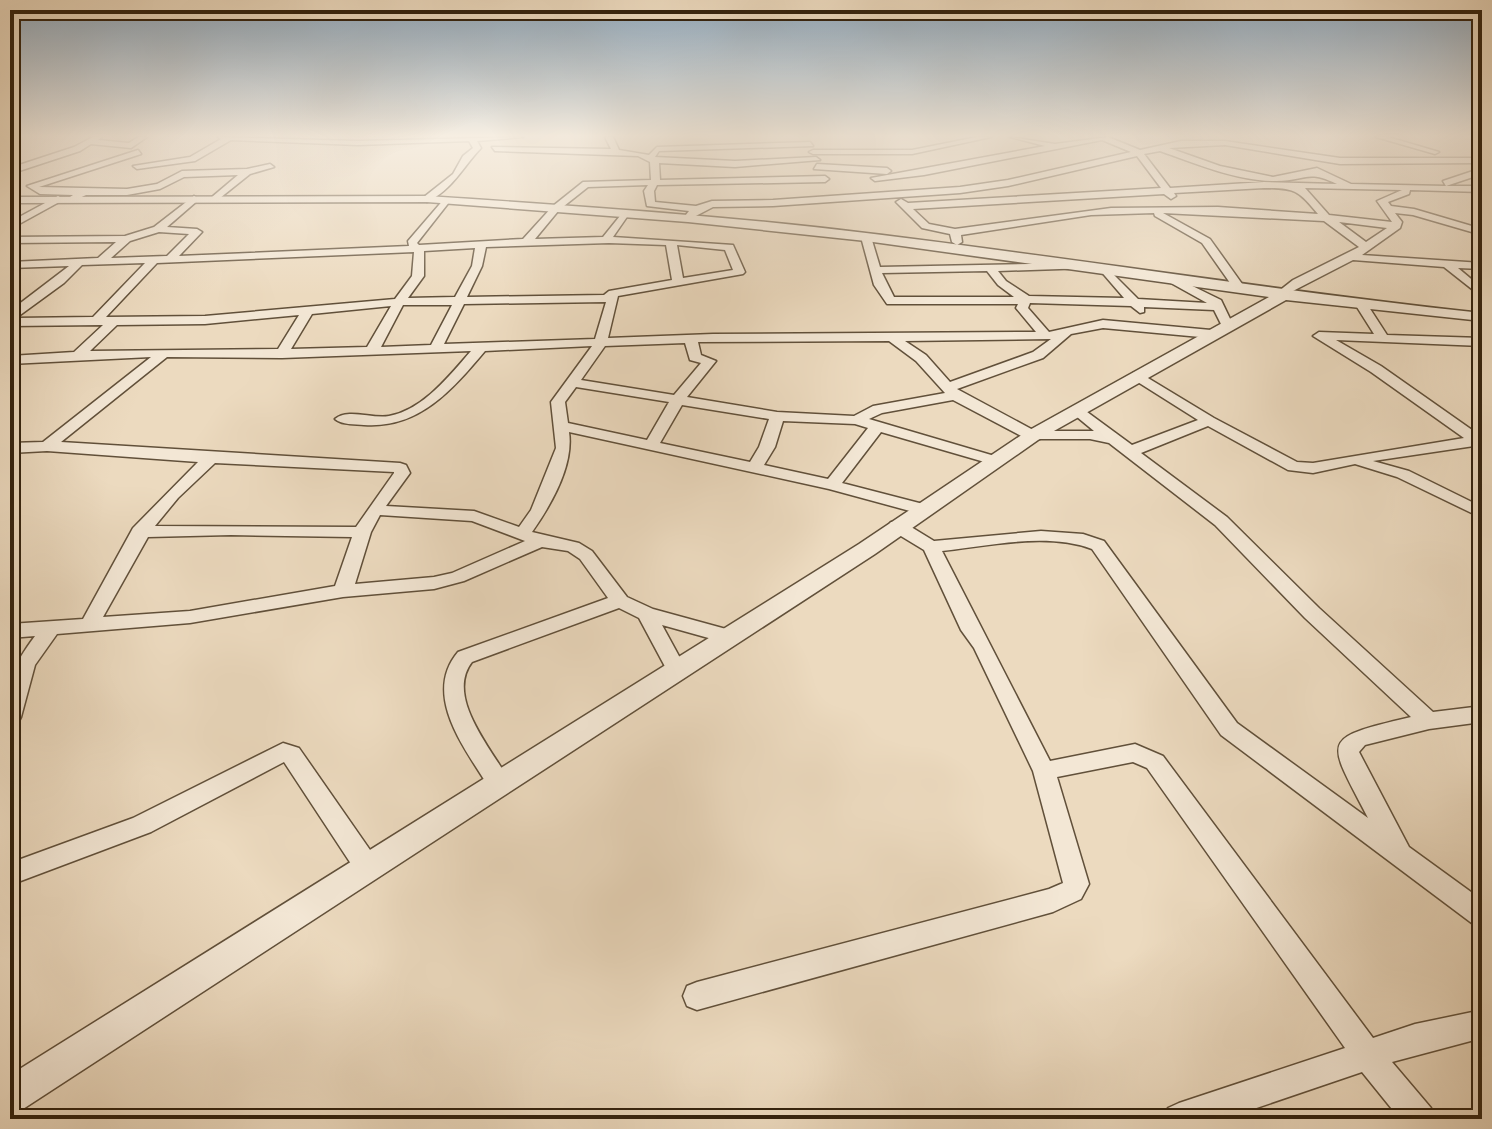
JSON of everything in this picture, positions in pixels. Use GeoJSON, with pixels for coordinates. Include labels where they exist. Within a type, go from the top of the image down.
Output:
{"type":"FeatureCollection","features":[{"type":"Feature","properties":{"kind":"street"},"geometry":{"type":"LineString","coordinates":[[38,190],[77,195],[194,199],[427,199],[624,214],[692,213],[712,204],[960,190],[975,214]]}},
{"type":"Feature","properties":{"kind":"street"},"geometry":{"type":"LineString","coordinates":[[10,226],[90,190]]}},
{"type":"Feature","properties":{"kind":"street"},"geometry":{"type":"LineString","coordinates":[[10,200],[141,190]]}},
{"type":"Feature","properties":{"kind":"street"},"geometry":{"type":"LineString","coordinates":[[215,199],[226,190]]}},
{"type":"Feature","properties":{"kind":"street"},"geometry":{"type":"LineString","coordinates":[[427,199],[439,190]]}},
{"type":"Feature","properties":{"kind":"street"},"geometry":{"type":"LineString","coordinates":[[527,241],[556,208],[579,190]]}},
{"type":"Feature","properties":{"kind":"street"},"geometry":{"type":"LineString","coordinates":[[650,190],[648,202],[653,206],[692,213],[1239,288],[1482,317]]}},
{"type":"Feature","properties":{"kind":"street"},"geometry":{"type":"LineString","coordinates":[[831,190],[836,198]]}},
{"type":"Feature","properties":{"kind":"street"},"geometry":{"type":"LineString","coordinates":[[884,190],[908,206],[926,226],[955,232]]}},
{"type":"Feature","properties":{"kind":"street"},"geometry":{"type":"LineString","coordinates":[[1084,190],[1092,194]]}},
{"type":"Feature","properties":{"kind":"street"},"geometry":{"type":"LineString","coordinates":[[1167,190],[1181,211]]}},
{"type":"Feature","properties":{"kind":"street"},"geometry":{"type":"LineString","coordinates":[[955,232],[975,214],[1008,202],[1173,190]]}},
{"type":"Feature","properties":{"kind":"street"},"geometry":{"type":"LineString","coordinates":[[1300,190],[1325,217],[1366,247]]}},
{"type":"Feature","properties":{"kind":"street"},"geometry":{"type":"LineString","coordinates":[[1356,190],[1388,204],[1482,232]]}},
{"type":"Feature","properties":{"kind":"street"},"geometry":{"type":"LineString","coordinates":[[1388,204],[1415,190]]}},
{"type":"Feature","properties":{"kind":"street"},"geometry":{"type":"LineString","coordinates":[[158,229],[194,199]]}},
{"type":"Feature","properties":{"kind":"street"},"geometry":{"type":"LineString","coordinates":[[370,352],[419,274],[421,254],[412,243],[445,201]]}},
{"type":"Feature","properties":{"kind":"street"},"geometry":{"type":"LineString","coordinates":[[1008,202],[1037,223]]}},
{"type":"Feature","properties":{"kind":"street"},"geometry":{"type":"LineString","coordinates":[[1388,204],[1396,226]]}},
{"type":"Feature","properties":{"kind":"street"},"geometry":{"type":"LineString","coordinates":[[908,206],[1037,223],[1100,212],[1181,211],[1325,217],[1396,226]]}},
{"type":"Feature","properties":{"kind":"street"},"geometry":{"type":"LineString","coordinates":[[1152,211],[1206,241],[1239,288]]}},
{"type":"Feature","properties":{"kind":"street"},"geometry":{"type":"LineString","coordinates":[[605,241],[624,214]]}},
{"type":"Feature","properties":{"kind":"street"},"geometry":{"type":"LineString","coordinates":[[1286,294],[1285,291],[1297,282],[1351,257],[1396,226]]}},
{"type":"Feature","properties":{"kind":"street"},"geometry":{"type":"LineString","coordinates":[[10,240],[126,239],[158,229],[197,232],[171,258]]}},
{"type":"Feature","properties":{"kind":"street"},"geometry":{"type":"LineString","coordinates":[[955,232],[958,249]]}},
{"type":"Feature","properties":{"kind":"street"},"geometry":{"type":"LineString","coordinates":[[866,237],[886,296],[891,301],[1068,299],[1135,303],[1219,322]]}},
{"type":"Feature","properties":{"kind":"street"},"geometry":{"type":"LineString","coordinates":[[101,261],[126,239]]}},
{"type":"Feature","properties":{"kind":"street"},"geometry":{"type":"LineString","coordinates":[[10,265],[415,249],[527,241],[605,241],[731,248],[739,272],[609,294],[613,298]]}},
{"type":"Feature","properties":{"kind":"street"},"geometry":{"type":"LineString","coordinates":[[671,243],[678,282]]}},
{"type":"Feature","properties":{"kind":"street"},"geometry":{"type":"LineString","coordinates":[[436,348],[477,266],[481,244]]}},
{"type":"Feature","properties":{"kind":"street"},"geometry":{"type":"LineString","coordinates":[[1351,257],[1482,266]]}},
{"type":"Feature","properties":{"kind":"street"},"geometry":{"type":"LineString","coordinates":[[98,319],[154,260]]}},
{"type":"Feature","properties":{"kind":"street"},"geometry":{"type":"LineString","coordinates":[[10,333],[14,320],[79,262]]}},
{"type":"Feature","properties":{"kind":"street"},"geometry":{"type":"LineString","coordinates":[[1448,265],[1482,294]]}},
{"type":"Feature","properties":{"kind":"street"},"geometry":{"type":"LineString","coordinates":[[876,270],[1087,266]]}},
{"type":"Feature","properties":{"kind":"street"},"geometry":{"type":"LineString","coordinates":[[991,269],[1002,283],[1026,300]]}},
{"type":"Feature","properties":{"kind":"street"},"geometry":{"type":"LineString","coordinates":[[1105,269],[1155,329]]}},
{"type":"Feature","properties":{"kind":"street"},"geometry":{"type":"LineString","coordinates":[[1168,278],[1210,299],[1219,322]]}},
{"type":"Feature","properties":{"kind":"street"},"geometry":{"type":"LineString","coordinates":[[10,1096],[867,549],[993,460],[1138,376],[1219,322],[1286,294]]}},
{"type":"Feature","properties":{"kind":"street"},"geometry":{"type":"LineString","coordinates":[[14,320],[205,320],[399,302],[613,298]]}},
{"type":"Feature","properties":{"kind":"street"},"geometry":{"type":"LineString","coordinates":[[10,631],[198,616],[343,591],[447,581],[532,537],[539,510],[564,448],[558,402],[600,344],[613,298]]}},
{"type":"Feature","properties":{"kind":"street"},"geometry":{"type":"LineString","coordinates":[[1026,300],[1022,308],[1046,336]]}},
{"type":"Feature","properties":{"kind":"street"},"geometry":{"type":"LineString","coordinates":[[1361,304],[1382,337]]}},
{"type":"Feature","properties":{"kind":"street"},"geometry":{"type":"LineString","coordinates":[[282,354],[309,309]]}},
{"type":"Feature","properties":{"kind":"street"},"geometry":{"type":"LineString","coordinates":[[79,354],[115,320]]}},
{"type":"Feature","properties":{"kind":"street"},"geometry":{"type":"LineString","coordinates":[[10,360],[79,354],[282,354],[691,340],[1046,336],[1103,324],[1155,329],[1219,322]]}},
{"type":"Feature","properties":{"kind":"street"},"geometry":{"type":"LineString","coordinates":[[856,420],[878,409],[952,391],[1038,355],[1065,334]]}},
{"type":"Feature","properties":{"kind":"street"},"geometry":{"type":"LineString","coordinates":[[1480,443],[1376,369],[1319,336],[1482,342]]}},
{"type":"Feature","properties":{"kind":"street"},"geometry":{"type":"LineString","coordinates":[[892,337],[921,358],[952,391],[1032,436],[1090,435],[1123,445],[1209,421]]}},
{"type":"Feature","properties":{"kind":"street"},"geometry":{"type":"LineString","coordinates":[[651,446],[677,400],[709,361],[695,357],[691,340]]}},
{"type":"Feature","properties":{"kind":"street"},"geometry":{"type":"LineString","coordinates":[[342,419],[385,421],[412,413],[455,376],[481,347]]}},
{"type":"Feature","properties":{"kind":"street"},"geometry":{"type":"LineString","coordinates":[[47,446],[163,354]]}},
{"type":"Feature","properties":{"kind":"street"},"geometry":{"type":"LineString","coordinates":[[1138,376],[1209,421],[1294,467],[1313,468],[1480,443]]}},
{"type":"Feature","properties":{"kind":"street"},"geometry":{"type":"LineString","coordinates":[[570,382],[777,416],[856,420],[993,460]]}},
{"type":"Feature","properties":{"kind":"street"},"geometry":{"type":"LineString","coordinates":[[1078,412],[1221,521],[1303,605],[1429,721]]}},
{"type":"Feature","properties":{"kind":"street"},"geometry":{"type":"LineString","coordinates":[[754,468],[767,447],[777,416]]}},
{"type":"Feature","properties":{"kind":"street"},"geometry":{"type":"LineString","coordinates":[[563,426],[832,485],[921,509]]}},
{"type":"Feature","properties":{"kind":"street"},"geometry":{"type":"LineString","coordinates":[[832,485],[876,428]]}},
{"type":"Feature","properties":{"kind":"street"},"geometry":{"type":"LineString","coordinates":[[10,448],[47,446],[400,468],[402,473],[374,510],[362,532],[343,591]]}},
{"type":"Feature","properties":{"kind":"street"},"geometry":{"type":"LineString","coordinates":[[91,623],[139,532],[211,458]]}},
{"type":"Feature","properties":{"kind":"street"},"geometry":{"type":"LineString","coordinates":[[1351,461],[1403,474],[1482,513]]}},
{"type":"Feature","properties":{"kind":"street"},"geometry":{"type":"LineString","coordinates":[[374,510],[462,514],[579,549],[620,601],[646,614],[730,637]]}},
{"type":"Feature","properties":{"kind":"street"},"geometry":{"type":"LineString","coordinates":[[697,996],[1053,900],[1072,891],[1076,876],[1044,771],[931,547],[897,526]]}},
{"type":"Feature","properties":{"kind":"street"},"geometry":{"type":"LineString","coordinates":[[139,532],[362,532]]}},
{"type":"Feature","properties":{"kind":"street"},"geometry":{"type":"LineString","coordinates":[[931,547],[1025,538],[1086,540],[1098,545],[1218,717],[1255,749],[1482,915]]}},
{"type":"Feature","properties":{"kind":"street"},"geometry":{"type":"LineString","coordinates":[[500,785],[461,718],[451,682],[454,668],[465,657],[620,601]]}},
{"type":"Feature","properties":{"kind":"street"},"geometry":{"type":"LineString","coordinates":[[646,614],[676,669]]}},
{"type":"Feature","properties":{"kind":"street"},"geometry":{"type":"LineString","coordinates":[[10,717],[25,664],[52,626]]}},
{"type":"Feature","properties":{"kind":"street"},"geometry":{"type":"LineString","coordinates":[[1401,856],[1352,765],[1348,752],[1350,744],[1359,738],[1429,721],[1479,717]]}},
{"type":"Feature","properties":{"kind":"street"},"geometry":{"type":"LineString","coordinates":[[10,874],[142,825],[283,752],[291,754],[368,868]]}},
{"type":"Feature","properties":{"kind":"street"},"geometry":{"type":"LineString","coordinates":[[1044,771],[1135,753],[1155,762],[1368,1056],[1420,1119]]}},
{"type":"Feature","properties":{"kind":"street"},"geometry":{"type":"LineString","coordinates":[[1179,1119],[1415,1039],[1482,1024]]}}]}
